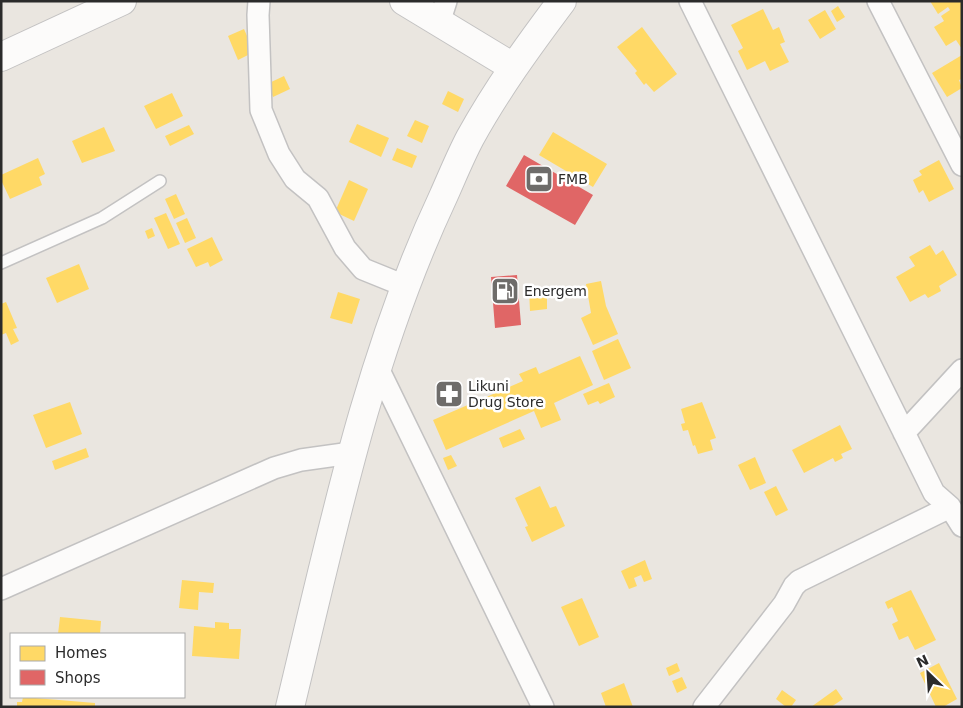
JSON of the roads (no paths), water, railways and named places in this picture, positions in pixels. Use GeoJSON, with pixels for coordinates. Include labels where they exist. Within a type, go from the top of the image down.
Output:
{"type":"FeatureCollection","features":[{"type":"Feature","properties":{"kind":"main road"},"geometry":{"type":"LineString","coordinates":[[1,57],[93,7],[122,1]]}},
{"type":"Feature","properties":{"kind":"main road"},"geometry":{"type":"LineString","coordinates":[[404,1],[443,12],[513,67]]}},
{"type":"Feature","properties":{"kind":"main road"},"geometry":{"type":"LineString","coordinates":[[290,707],[351,453],[376,364],[420,246],[470,139],[513,67],[562,1]]}},
{"type":"Feature","properties":{"kind":"street"},"geometry":{"type":"LineString","coordinates":[[259,1],[261,110],[279,154],[295,179],[318,198],[345,248],[363,269],[405,286]]}},
{"type":"Feature","properties":{"kind":"street"},"geometry":{"type":"LineString","coordinates":[[690,1],[934,493],[950,507],[962,526]]}},
{"type":"Feature","properties":{"kind":"street"},"geometry":{"type":"LineString","coordinates":[[878,1],[962,165]]}},
{"type":"Feature","properties":{"kind":"street"},"geometry":{"type":"LineString","coordinates":[[376,364],[543,707]]}},
{"type":"Feature","properties":{"kind":"street"},"geometry":{"type":"LineString","coordinates":[[904,433],[962,370]]}},
{"type":"Feature","properties":{"kind":"street"},"geometry":{"type":"LineString","coordinates":[[1,589],[274,468],[301,460],[351,453]]}},
{"type":"Feature","properties":{"kind":"street"},"geometry":{"type":"LineString","coordinates":[[704,707],[784,604],[794,586],[800,581],[950,507]]}},
{"type":"Feature","properties":{"kind":"lane"},"geometry":{"type":"LineString","coordinates":[[1,263],[102,218],[160,181]]}},
{"type":"Feature","properties":{"kind":"place","name":"FMB"},"geometry":{"type":"Point","coordinates":[539,179]}},
{"type":"Feature","properties":{"kind":"place","name":"Energem"},"geometry":{"type":"Point","coordinates":[505,291]}},
{"type":"Feature","properties":{"kind":"place","name":"Likuni Drug Store"},"geometry":{"type":"Point","coordinates":[449,394]}}]}
